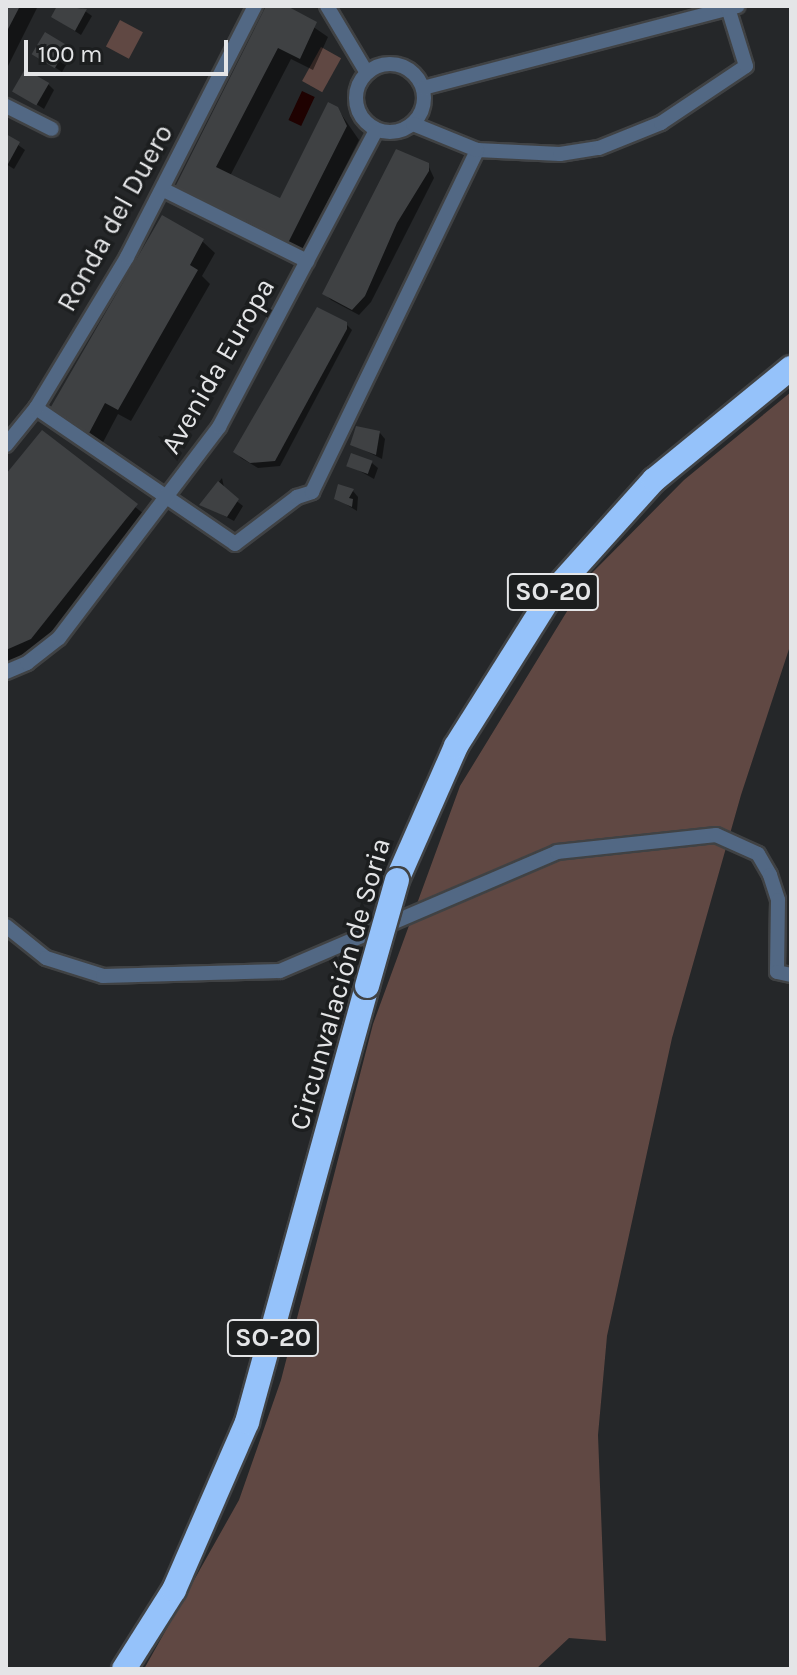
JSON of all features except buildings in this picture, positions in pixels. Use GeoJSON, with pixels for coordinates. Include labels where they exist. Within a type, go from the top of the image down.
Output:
{"type":"FeatureCollection","features":[{"type":"Feature","properties":{"kind":"highway","name":"Circunvalación de Soria"},"geometry":{"type":"LineString","coordinates":[[124,1669],[174,1590],[247,1422],[397,880],[456,746],[553,592],[654,480],[791,368]]}},
{"type":"Feature","properties":{"kind":"street","name":"Ronda del Duero"},"geometry":{"type":"LineString","coordinates":[[6,445],[36,408],[164,190],[255,6]]}},
{"type":"Feature","properties":{"kind":"street"},"geometry":{"type":"LineString","coordinates":[[327,6],[367,73]]}},
{"type":"Feature","properties":{"kind":"street"},"geometry":{"type":"LineString","coordinates":[[413,124],[477,150],[560,154],[599,148],[661,123],[746,66],[733,7],[423,88]]}},
{"type":"Feature","properties":{"kind":"street"},"geometry":{"type":"LineString","coordinates":[[398,65],[423,88],[423,108],[413,124],[396,133],[376,130],[356,105],[359,83],[367,73],[398,65]]}},
{"type":"Feature","properties":{"kind":"street"},"geometry":{"type":"LineString","coordinates":[[6,106],[52,129]]}},
{"type":"Feature","properties":{"kind":"street","name":"Avenida Europa"},"geometry":{"type":"LineString","coordinates":[[6,672],[27,663],[59,638],[168,499],[219,427],[376,130]]}},
{"type":"Feature","properties":{"kind":"street"},"geometry":{"type":"LineString","coordinates":[[36,408],[235,544],[297,497],[312,492],[477,150]]}},
{"type":"Feature","properties":{"kind":"street"},"geometry":{"type":"LineString","coordinates":[[164,190],[307,261]]}},
{"type":"Feature","properties":{"kind":"street"},"geometry":{"type":"LineString","coordinates":[[6,926],[46,958],[103,976],[280,971],[557,852],[716,835],[758,854],[770,875],[778,900],[777,972],[791,975]]}},
{"type":"Feature","properties":{"kind":"shaded area"},"geometry":{"type":"Polygon","coordinates":[[[120,20],[143,32],[129,59],[106,46],[120,20]]]}},
{"type":"Feature","properties":{"kind":"shaded area"},"geometry":{"type":"Polygon","coordinates":[[[321,47],[341,58],[322,92],[302,81],[321,47]]]}},
{"type":"Feature","properties":{"kind":"shaded area"},"geometry":{"type":"Polygon","coordinates":[[[302,91],[315,97],[301,126],[288,120],[302,91]]]}},
{"type":"Feature","properties":{"kind":"shaded area"},"geometry":{"type":"Polygon","coordinates":[[[791,392],[791,643],[741,795],[672,1038],[607,1336],[598,1435],[606,1641],[569,1638],[536,1669],[144,1669],[239,1500],[281,1380],[373,1024],[460,786],[588,577],[684,480],[791,392]]]}}]}
